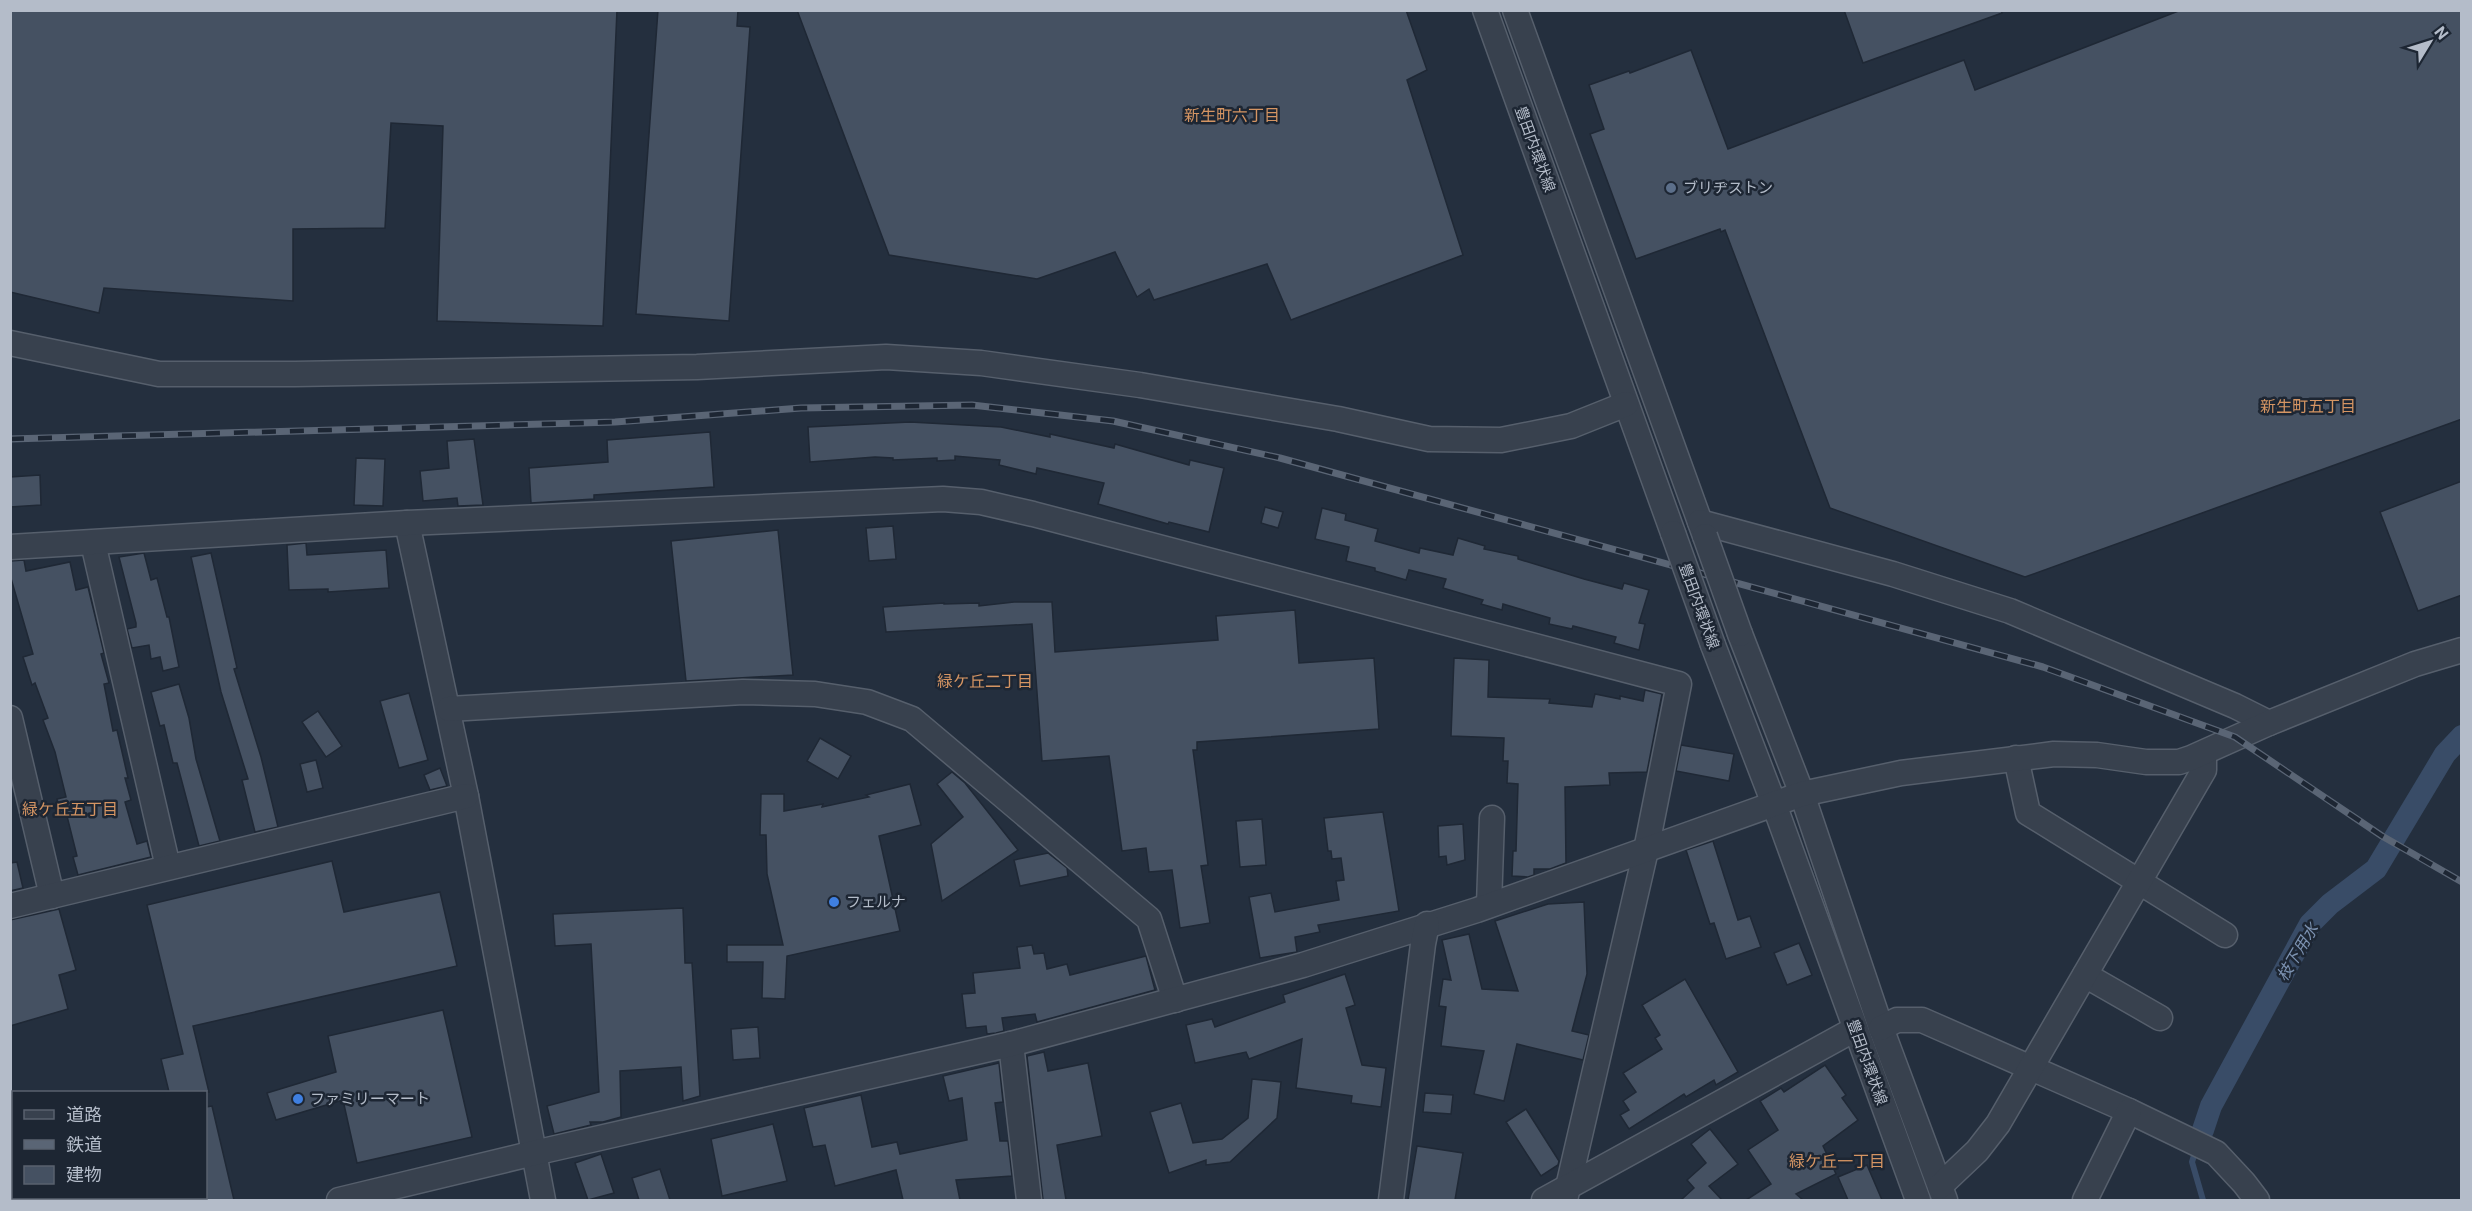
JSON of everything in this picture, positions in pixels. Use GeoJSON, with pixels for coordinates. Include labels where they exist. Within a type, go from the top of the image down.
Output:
{"type":"FeatureCollection","features":[{"type":"Feature","properties":{"kind":"street","name":"豊田内環状線"},"geometry":{"type":"LineString","coordinates":[[1485,10],[1713,645],[1774,804],[1915,1200]]}},
{"type":"Feature","properties":{"kind":"street","name":"豊田内環状線"},"geometry":{"type":"LineString","coordinates":[[1515,10],[1740,634],[1802,794],[1881,1028],[1943,1193]]}},
{"type":"Feature","properties":{"kind":"street"},"geometry":{"type":"LineString","coordinates":[[10,343],[159,374],[697,367],[886,357],[981,363],[1140,386],[1338,419],[1429,439],[1501,440],[1571,426],[1626,404]]}},
{"type":"Feature","properties":{"kind":"street"},"geometry":{"type":"LineString","coordinates":[[10,547],[407,523],[943,499],[981,502],[1679,684],[1646,850],[1567,1193]]}},
{"type":"Feature","properties":{"kind":"street"},"geometry":{"type":"LineString","coordinates":[[407,523],[449,709],[543,1200]]}},
{"type":"Feature","properties":{"kind":"street"},"geometry":{"type":"LineString","coordinates":[[1703,529],[1893,574],[2010,611],[2270,723]]}},
{"type":"Feature","properties":{"kind":"street"},"geometry":{"type":"LineString","coordinates":[[93,543],[168,867]]}},
{"type":"Feature","properties":{"kind":"street"},"geometry":{"type":"LineString","coordinates":[[339,1200],[1011,1044],[1303,965],[1489,905],[1802,794],[1901,773],[2054,754],[2097,755],[2146,762],[2179,762],[2204,754],[2270,723],[2415,664],[2462,650]]}},
{"type":"Feature","properties":{"kind":"street"},"geometry":{"type":"LineString","coordinates":[[449,709],[743,692],[815,694],[867,702],[912,719],[1149,919],[1175,1000]]}},
{"type":"Feature","properties":{"kind":"street"},"geometry":{"type":"LineString","coordinates":[[10,718],[17,779],[52,896]]}},
{"type":"Feature","properties":{"kind":"street"},"geometry":{"type":"LineString","coordinates":[[1943,1193],[1998,1124],[2204,770],[2204,754]]}},
{"type":"Feature","properties":{"kind":"street"},"geometry":{"type":"LineString","coordinates":[[2016,758],[2028,813],[2224,935]]}},
{"type":"Feature","properties":{"kind":"street"},"geometry":{"type":"LineString","coordinates":[[10,906],[466,796]]}},
{"type":"Feature","properties":{"kind":"street"},"geometry":{"type":"LineString","coordinates":[[1489,905],[1492,818]]}},
{"type":"Feature","properties":{"kind":"street"},"geometry":{"type":"LineString","coordinates":[[1391,1200],[1422,944],[1427,924]]}},
{"type":"Feature","properties":{"kind":"street"},"geometry":{"type":"LineString","coordinates":[[2085,975],[2160,1018]]}},
{"type":"Feature","properties":{"kind":"street"},"geometry":{"type":"LineString","coordinates":[[1881,1028],[1897,1020],[1922,1020],[2129,1111],[2217,1153],[2257,1200]]}},
{"type":"Feature","properties":{"kind":"street"},"geometry":{"type":"LineString","coordinates":[[1544,1200],[1567,1193],[1855,1029]]}},
{"type":"Feature","properties":{"kind":"street"},"geometry":{"type":"LineString","coordinates":[[1011,1044],[1029,1200]]}},
{"type":"Feature","properties":{"kind":"street"},"geometry":{"type":"LineString","coordinates":[[2085,1200],[2129,1111]]}},
{"type":"Feature","properties":{"kind":"building"},"geometry":{"type":"Polygon","coordinates":[[[10,10],[617,10],[603,326],[437,321],[443,126],[391,123],[385,228],[293,229],[293,301],[104,288],[99,313],[10,292],[10,10]]]}},
{"type":"Feature","properties":{"kind":"building"},"geometry":{"type":"Polygon","coordinates":[[[658,10],[738,10],[737,26],[750,27],[729,321],[636,314],[658,10]]]}},
{"type":"Feature","properties":{"kind":"building"},"geometry":{"type":"Polygon","coordinates":[[[797,10],[1406,10],[1427,70],[1407,80],[1463,255],[1291,320],[1267,264],[1154,300],[1149,289],[1137,297],[1115,252],[1037,279],[889,255],[797,10]]]}},
{"type":"Feature","properties":{"kind":"building"},"geometry":{"type":"Polygon","coordinates":[[[1844,10],[2001,10],[2002,13],[1863,63],[1844,10]]]}},
{"type":"Feature","properties":{"kind":"building"},"geometry":{"type":"Polygon","coordinates":[[[2181,10],[2462,10],[2462,419],[2025,577],[1830,508],[1725,230],[1721,232],[1720,229],[1636,259],[1590,134],[1604,129],[1589,85],[1629,71],[1630,73],[1691,50],[1728,149],[1964,60],[1975,90],[2181,10]]]}},
{"type":"Feature","properties":{"kind":"building"},"geometry":{"type":"Polygon","coordinates":[[[910,422],[1001,427],[1050,437],[1050,434],[1114,448],[1115,444],[1189,465],[1190,460],[1224,468],[1209,532],[1169,522],[1168,524],[1098,504],[1104,483],[1037,468],[1036,474],[999,465],[1000,460],[955,456],[955,460],[937,461],[937,458],[893,460],[893,458],[875,457],[810,462],[808,427],[910,422]]]}},
{"type":"Feature","properties":{"kind":"building"},"geometry":{"type":"Polygon","coordinates":[[[710,432],[714,487],[594,495],[594,499],[531,503],[529,468],[608,462],[607,440],[710,432]]]}},
{"type":"Feature","properties":{"kind":"building"},"geometry":{"type":"Polygon","coordinates":[[[474,439],[483,505],[458,506],[457,498],[423,501],[420,471],[449,468],[447,441],[474,439]]]}},
{"type":"Feature","properties":{"kind":"building"},"geometry":{"type":"Polygon","coordinates":[[[356,458],[385,459],[383,506],[354,505],[356,458]]]}},
{"type":"Feature","properties":{"kind":"building"},"geometry":{"type":"Polygon","coordinates":[[[40,475],[41,505],[10,507],[10,477],[40,475]]]}},
{"type":"Feature","properties":{"kind":"building"},"geometry":{"type":"Polygon","coordinates":[[[2462,481],[2462,595],[2418,611],[2380,512],[2462,481]]]}},
{"type":"Feature","properties":{"kind":"building"},"geometry":{"type":"Polygon","coordinates":[[[1265,507],[1283,512],[1278,528],[1261,523],[1265,507]]]}},
{"type":"Feature","properties":{"kind":"building"},"geometry":{"type":"Polygon","coordinates":[[[1322,508],[1346,514],[1345,520],[1378,529],[1375,541],[1419,553],[1420,548],[1453,555],[1458,538],[1485,546],[1484,549],[1518,556],[1518,559],[1584,579],[1622,589],[1624,583],[1649,590],[1639,623],[1645,624],[1639,650],[1614,643],[1616,637],[1573,626],[1572,629],[1549,624],[1550,618],[1503,604],[1502,610],[1481,604],[1483,600],[1443,588],[1446,579],[1409,570],[1406,580],[1375,571],[1375,568],[1346,561],[1349,547],[1315,539],[1322,508]]]}},
{"type":"Feature","properties":{"kind":"building"},"geometry":{"type":"Polygon","coordinates":[[[893,526],[896,559],[869,561],[866,528],[893,526]]]}},
{"type":"Feature","properties":{"kind":"building"},"geometry":{"type":"Polygon","coordinates":[[[778,530],[793,675],[686,681],[671,541],[778,530]]]}},
{"type":"Feature","properties":{"kind":"building"},"geometry":{"type":"Polygon","coordinates":[[[306,543],[307,555],[386,550],[389,588],[328,592],[328,589],[289,590],[287,545],[306,543]]]}},
{"type":"Feature","properties":{"kind":"building"},"geometry":{"type":"Polygon","coordinates":[[[144,553],[151,580],[157,578],[167,617],[169,617],[179,667],[163,671],[160,657],[151,659],[149,645],[132,648],[127,629],[136,627],[136,623],[119,557],[144,553]]]}},
{"type":"Feature","properties":{"kind":"building"},"geometry":{"type":"Polygon","coordinates":[[[211,553],[237,668],[234,669],[261,757],[278,827],[255,832],[242,780],[248,779],[221,692],[191,557],[211,553]]]}},
{"type":"Feature","properties":{"kind":"building"},"geometry":{"type":"Polygon","coordinates":[[[24,560],[26,571],[70,562],[76,590],[88,587],[104,653],[101,654],[109,683],[104,684],[113,731],[117,730],[128,778],[125,778],[131,800],[125,802],[137,844],[147,841],[151,857],[78,875],[73,857],[77,856],[67,816],[61,817],[57,799],[66,797],[55,752],[43,720],[48,718],[35,683],[32,685],[23,657],[33,654],[10,575],[10,561],[24,560]]]}},
{"type":"Feature","properties":{"kind":"building"},"geometry":{"type":"Polygon","coordinates":[[[1014,602],[1052,602],[1055,652],[1218,640],[1216,616],[1295,610],[1299,663],[1374,658],[1379,729],[1197,742],[1197,750],[1193,750],[1208,865],[1201,866],[1210,923],[1180,928],[1172,870],[1149,872],[1146,848],[1122,851],[1109,756],[1042,761],[1032,624],[886,632],[883,607],[944,603],[979,603],[979,606],[1014,602]]]}},
{"type":"Feature","properties":{"kind":"building"},"geometry":{"type":"Polygon","coordinates":[[[1454,658],[1489,660],[1488,697],[1550,699],[1549,703],[1592,707],[1595,694],[1643,701],[1645,690],[1662,694],[1647,772],[1609,773],[1610,785],[1565,787],[1566,863],[1550,869],[1534,869],[1534,875],[1528,877],[1512,876],[1513,851],[1516,851],[1518,784],[1507,783],[1508,761],[1503,761],[1504,738],[1451,736],[1454,658]]]}},
{"type":"Feature","properties":{"kind":"building"},"geometry":{"type":"Polygon","coordinates":[[[179,684],[189,718],[196,759],[220,841],[199,846],[177,763],[173,763],[164,725],[160,726],[151,692],[179,684]]]}},
{"type":"Feature","properties":{"kind":"building"},"geometry":{"type":"Polygon","coordinates":[[[409,693],[428,760],[399,768],[380,701],[409,693]]]}},
{"type":"Feature","properties":{"kind":"building"},"geometry":{"type":"Polygon","coordinates":[[[318,711],[342,746],[326,757],[302,722],[318,711]]]}},
{"type":"Feature","properties":{"kind":"building"},"geometry":{"type":"Polygon","coordinates":[[[820,738],[851,756],[838,779],[807,761],[820,738]]]}},
{"type":"Feature","properties":{"kind":"building"},"geometry":{"type":"Polygon","coordinates":[[[1681,745],[1734,754],[1729,781],[1676,771],[1681,745]]]}},
{"type":"Feature","properties":{"kind":"building"},"geometry":{"type":"Polygon","coordinates":[[[316,760],[323,788],[307,792],[300,764],[316,760]]]}},
{"type":"Feature","properties":{"kind":"building"},"geometry":{"type":"Polygon","coordinates":[[[440,768],[447,786],[430,790],[424,775],[440,768]]]}},
{"type":"Feature","properties":{"kind":"building"},"geometry":{"type":"Polygon","coordinates":[[[952,772],[965,783],[1018,850],[942,901],[931,844],[963,817],[937,784],[952,772]]]}},
{"type":"Feature","properties":{"kind":"building"},"geometry":{"type":"Polygon","coordinates":[[[910,784],[921,825],[879,836],[900,931],[787,956],[785,999],[762,998],[763,962],[727,962],[727,945],[783,945],[767,874],[766,835],[760,835],[761,794],[784,794],[784,811],[823,804],[822,807],[869,797],[866,795],[910,784]]]}},
{"type":"Feature","properties":{"kind":"building"},"geometry":{"type":"Polygon","coordinates":[[[1383,812],[1399,911],[1318,925],[1320,932],[1295,937],[1297,952],[1260,958],[1249,897],[1271,893],[1275,912],[1339,900],[1336,881],[1344,880],[1341,858],[1332,859],[1331,851],[1328,851],[1324,818],[1383,812]]]}},
{"type":"Feature","properties":{"kind":"building"},"geometry":{"type":"Polygon","coordinates":[[[1262,819],[1266,865],[1240,867],[1236,821],[1262,819]]]}},
{"type":"Feature","properties":{"kind":"building"},"geometry":{"type":"Polygon","coordinates":[[[1463,824],[1465,860],[1447,865],[1446,856],[1439,857],[1438,826],[1463,824]]]}},
{"type":"Feature","properties":{"kind":"building"},"geometry":{"type":"Polygon","coordinates":[[[1713,841],[1738,920],[1750,916],[1761,947],[1726,959],[1714,923],[1710,924],[1686,850],[1713,841]]]}},
{"type":"Feature","properties":{"kind":"building"},"geometry":{"type":"Polygon","coordinates":[[[1048,853],[1067,868],[1068,876],[1020,886],[1014,860],[1048,853]]]}},
{"type":"Feature","properties":{"kind":"building"},"geometry":{"type":"Polygon","coordinates":[[[332,861],[344,912],[440,892],[457,966],[193,1026],[209,1092],[169,1091],[161,1059],[183,1054],[147,905],[332,861]]]}},
{"type":"Feature","properties":{"kind":"building"},"geometry":{"type":"Polygon","coordinates":[[[17,862],[23,888],[10,891],[10,863],[17,862]]]}},
{"type":"Feature","properties":{"kind":"building"},"geometry":{"type":"Polygon","coordinates":[[[1584,902],[1587,974],[1572,1031],[1589,1035],[1583,1060],[1517,1044],[1504,1101],[1474,1094],[1484,1051],[1441,1046],[1446,1007],[1439,1006],[1443,979],[1451,980],[1442,940],[1469,934],[1482,989],[1518,991],[1495,921],[1548,904],[1584,902]]]}},
{"type":"Feature","properties":{"kind":"building"},"geometry":{"type":"Polygon","coordinates":[[[683,908],[685,963],[692,963],[700,1096],[683,1101],[681,1067],[620,1071],[621,1117],[603,1122],[590,1122],[591,1125],[554,1134],[547,1106],[599,1092],[591,944],[555,946],[553,914],[683,908]]]}},
{"type":"Feature","properties":{"kind":"building"},"geometry":{"type":"Polygon","coordinates":[[[59,909],[76,970],[59,975],[68,1009],[10,1026],[10,920],[59,909]]]}},
{"type":"Feature","properties":{"kind":"building"},"geometry":{"type":"Polygon","coordinates":[[[1799,943],[1812,975],[1787,985],[1774,953],[1799,943]]]}},
{"type":"Feature","properties":{"kind":"building"},"geometry":{"type":"Polygon","coordinates":[[[1032,945],[1034,954],[1044,953],[1047,969],[1067,964],[1070,975],[1146,956],[1155,990],[1037,1022],[1035,1014],[1002,1018],[1004,1031],[996,1033],[987,1034],[986,1026],[966,1028],[962,994],[975,993],[973,973],[1020,968],[1017,947],[1032,945]]]}},
{"type":"Feature","properties":{"kind":"building"},"geometry":{"type":"Polygon","coordinates":[[[1345,974],[1355,1005],[1346,1008],[1362,1065],[1386,1068],[1381,1107],[1351,1103],[1352,1096],[1296,1088],[1302,1039],[1249,1059],[1246,1052],[1195,1063],[1186,1025],[1212,1019],[1215,1027],[1285,1002],[1283,995],[1345,974]]]}},
{"type":"Feature","properties":{"kind":"building"},"geometry":{"type":"Polygon","coordinates":[[[1685,979],[1738,1072],[1716,1085],[1714,1080],[1686,1097],[1684,1094],[1629,1129],[1620,1115],[1629,1110],[1623,1101],[1636,1092],[1623,1073],[1662,1049],[1655,1038],[1660,1035],[1642,1005],[1685,979]]]}},
{"type":"Feature","properties":{"kind":"building"},"geometry":{"type":"Polygon","coordinates":[[[443,1010],[472,1137],[357,1163],[343,1100],[276,1120],[267,1093],[336,1072],[328,1036],[443,1010]]]}},
{"type":"Feature","properties":{"kind":"building"},"geometry":{"type":"Polygon","coordinates":[[[758,1027],[760,1058],[733,1060],[731,1029],[758,1027]]]}},
{"type":"Feature","properties":{"kind":"building"},"geometry":{"type":"Polygon","coordinates":[[[1044,1052],[1048,1071],[1088,1063],[1102,1136],[1057,1145],[1066,1200],[1043,1200],[1027,1056],[1044,1052]]]}},
{"type":"Feature","properties":{"kind":"building"},"geometry":{"type":"Polygon","coordinates":[[[999,1063],[1003,1102],[995,1103],[1000,1141],[1008,1141],[1012,1176],[956,1180],[960,1200],[903,1200],[896,1170],[835,1186],[825,1145],[813,1147],[804,1108],[861,1095],[872,1147],[897,1142],[900,1154],[967,1140],[962,1098],[949,1101],[943,1076],[999,1063]]]}},
{"type":"Feature","properties":{"kind":"building"},"geometry":{"type":"Polygon","coordinates":[[[1825,1065],[1846,1095],[1842,1098],[1858,1120],[1823,1146],[1836,1174],[1796,1194],[1803,1200],[1746,1200],[1771,1184],[1748,1150],[1778,1130],[1760,1101],[1781,1088],[1784,1092],[1825,1065]]]}},
{"type":"Feature","properties":{"kind":"building"},"geometry":{"type":"Polygon","coordinates":[[[1252,1079],[1281,1082],[1277,1118],[1230,1162],[1206,1165],[1206,1160],[1169,1173],[1150,1112],[1181,1103],[1193,1143],[1222,1139],[1248,1118],[1252,1079]]]}},
{"type":"Feature","properties":{"kind":"building"},"geometry":{"type":"Polygon","coordinates":[[[1425,1093],[1453,1095],[1451,1114],[1423,1112],[1425,1093]]]}},
{"type":"Feature","properties":{"kind":"building"},"geometry":{"type":"Polygon","coordinates":[[[212,1106],[234,1200],[206,1200],[207,1107],[212,1106]]]}},
{"type":"Feature","properties":{"kind":"building"},"geometry":{"type":"Polygon","coordinates":[[[1526,1109],[1559,1161],[1558,1165],[1541,1176],[1506,1122],[1526,1109]]]}},
{"type":"Feature","properties":{"kind":"building"},"geometry":{"type":"Polygon","coordinates":[[[773,1124],[787,1181],[722,1196],[711,1139],[773,1124]]]}},
{"type":"Feature","properties":{"kind":"building"},"geometry":{"type":"Polygon","coordinates":[[[1710,1129],[1738,1164],[1709,1186],[1722,1200],[1681,1200],[1694,1188],[1687,1180],[1706,1163],[1691,1144],[1710,1129]]]}},
{"type":"Feature","properties":{"kind":"building"},"geometry":{"type":"Polygon","coordinates":[[[1417,1146],[1463,1153],[1455,1200],[1408,1200],[1417,1146]]]}},
{"type":"Feature","properties":{"kind":"building"},"geometry":{"type":"Polygon","coordinates":[[[601,1154],[614,1193],[588,1200],[575,1163],[601,1154]]]}},
{"type":"Feature","properties":{"kind":"building"},"geometry":{"type":"Polygon","coordinates":[[[1867,1165],[1882,1200],[1848,1200],[1838,1177],[1867,1165]]]}},
{"type":"Feature","properties":{"kind":"building"},"geometry":{"type":"Polygon","coordinates":[[[660,1169],[670,1200],[639,1200],[632,1178],[660,1169]]]}},
{"type":"Feature","properties":{"kind":"waterway","name":"枝下用水"},"geometry":{"type":"LineString","coordinates":[[2203,1130],[2211,1106],[2310,924],[2330,904],[2376,869],[2445,754],[2462,736]]}},
{"type":"Feature","properties":{"kind":"waterway"},"geometry":{"type":"LineString","coordinates":[[2196,1149],[2192,1162],[2203,1200]]}},
{"type":"Feature","properties":{"kind":"railway"},"geometry":{"type":"LineString","coordinates":[[10,439],[615,422],[801,408],[972,405],[1113,421],[1280,458],[2043,667],[2235,737],[2382,836],[2462,882]]}},
{"type":"Feature","properties":{"kind":"place","name":"ブリヂストン"},"geometry":{"type":"Point","coordinates":[1671,188]}},
{"type":"Feature","properties":{"kind":"place","name":"フェルナ"},"geometry":{"type":"Point","coordinates":[834,902]}},
{"type":"Feature","properties":{"kind":"place","name":"ファミリーマート"},"geometry":{"type":"Point","coordinates":[298,1099]}},
{"type":"Feature","properties":{"kind":"district","name":"新生町六丁目"},"geometry":{"type":"Point","coordinates":[1232,115]}},
{"type":"Feature","properties":{"kind":"district","name":"新生町五丁目"},"geometry":{"type":"Point","coordinates":[2308,406]}},
{"type":"Feature","properties":{"kind":"district","name":"緑ケ丘二丁目"},"geometry":{"type":"Point","coordinates":[985,681]}},
{"type":"Feature","properties":{"kind":"district","name":"緑ケ丘五丁目"},"geometry":{"type":"Point","coordinates":[70,809]}},
{"type":"Feature","properties":{"kind":"district","name":"緑ケ丘一丁目"},"geometry":{"type":"Point","coordinates":[1837,1161]}}]}
